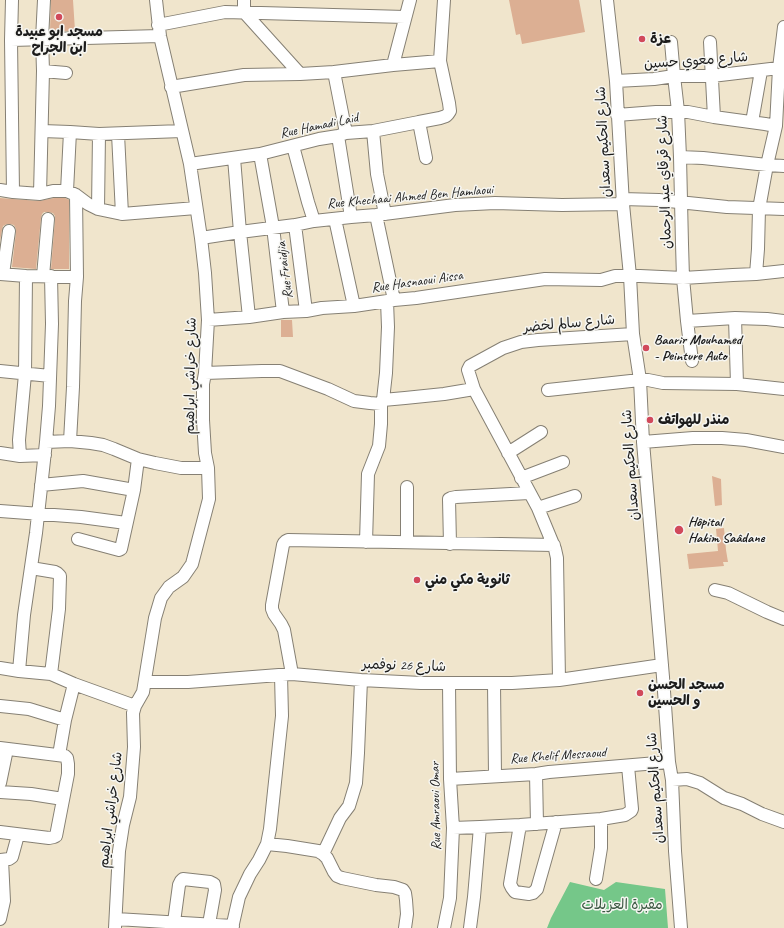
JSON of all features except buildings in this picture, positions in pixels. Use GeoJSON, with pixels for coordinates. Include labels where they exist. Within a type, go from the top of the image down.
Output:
{"type":"FeatureCollection","features":[{"type":"Feature","properties":{"kind":"street"},"geometry":{"type":"LineString","coordinates":[[12,0],[6,110],[13,192]]}},
{"type":"Feature","properties":{"kind":"street"},"geometry":{"type":"LineString","coordinates":[[40,194],[44,0]]}},
{"type":"Feature","properties":{"kind":"street","name":"شارع خراشي ابراهيم"},"geometry":{"type":"LineString","coordinates":[[115,924],[119,851],[123,825],[130,797],[134,747],[132,718],[135,706],[143,692],[155,618],[161,598],[169,587],[183,577],[192,564],[209,499],[208,468],[202,420],[208,320],[205,273],[190,164],[159,30],[156,0]]}},
{"type":"Feature","properties":{"kind":"street"},"geometry":{"type":"LineString","coordinates":[[392,65],[410,0]]}},
{"type":"Feature","properties":{"kind":"street","name":"Rue Hamadi Laid"},"geometry":{"type":"LineString","coordinates":[[190,164],[260,154],[342,134],[373,131],[446,116],[450,111],[440,61],[444,0]]}},
{"type":"Feature","properties":{"kind":"street","name":"شارع الحكيم سعدان"},"geometry":{"type":"LineString","coordinates":[[607,0],[616,81],[617,115],[613,130],[630,276],[633,334],[640,380],[643,442],[669,762],[672,780],[675,851],[681,928]]}},
{"type":"Feature","properties":{"kind":"street"},"geometry":{"type":"LineString","coordinates":[[11,40],[159,30],[225,6],[405,17]]}},
{"type":"Feature","properties":{"kind":"street"},"geometry":{"type":"LineString","coordinates":[[244,6],[300,74]]}},
{"type":"Feature","properties":{"kind":"street"},"geometry":{"type":"LineString","coordinates":[[756,274],[759,209],[776,126],[779,68],[784,27]]}},
{"type":"Feature","properties":{"kind":"street","name":"شارع قرقاي عبد الرحمان"},"geometry":{"type":"LineString","coordinates":[[671,42],[678,111],[683,278],[692,361]]}},
{"type":"Feature","properties":{"kind":"street"},"geometry":{"type":"LineString","coordinates":[[710,42],[714,117]]}},
{"type":"Feature","properties":{"kind":"street"},"geometry":{"type":"LineString","coordinates":[[171,87],[244,76],[334,72],[440,61]]}},
{"type":"Feature","properties":{"kind":"street","name":"شارع معوي حسين"},"geometry":{"type":"LineString","coordinates":[[616,81],[674,76],[712,76],[779,68]]}},
{"type":"Feature","properties":{"kind":"street"},"geometry":{"type":"LineString","coordinates":[[43,71],[66,73]]}},
{"type":"Feature","properties":{"kind":"street"},"geometry":{"type":"LineString","coordinates":[[752,122],[761,71]]}},
{"type":"Feature","properties":{"kind":"street"},"geometry":{"type":"LineString","coordinates":[[334,72],[351,217]]}},
{"type":"Feature","properties":{"kind":"street"},"geometry":{"type":"LineString","coordinates":[[617,115],[678,111],[776,126]]}},
{"type":"Feature","properties":{"kind":"street"},"geometry":{"type":"LineString","coordinates":[[419,122],[426,158]]}},
{"type":"Feature","properties":{"kind":"street"},"geometry":{"type":"LineString","coordinates":[[42,131],[99,134],[182,131]]}},
{"type":"Feature","properties":{"kind":"street"},"geometry":{"type":"LineString","coordinates":[[366,542],[368,474],[378,446],[381,424],[391,300],[373,131]]}},
{"type":"Feature","properties":{"kind":"street"},"geometry":{"type":"LineString","coordinates":[[70,132],[77,277],[70,441]]}},
{"type":"Feature","properties":{"kind":"street"},"geometry":{"type":"LineString","coordinates":[[98,209],[99,134]]}},
{"type":"Feature","properties":{"kind":"street"},"geometry":{"type":"LineString","coordinates":[[118,134],[122,214]]}},
{"type":"Feature","properties":{"kind":"street"},"geometry":{"type":"LineString","coordinates":[[293,146],[314,221]]}},
{"type":"Feature","properties":{"kind":"street"},"geometry":{"type":"LineString","coordinates":[[260,154],[273,227],[294,313]]}},
{"type":"Feature","properties":{"kind":"street"},"geometry":{"type":"LineString","coordinates":[[680,157],[784,166]]}},
{"type":"Feature","properties":{"kind":"street"},"geometry":{"type":"LineString","coordinates":[[234,158],[249,317]]}},
{"type":"Feature","properties":{"kind":"street"},"geometry":{"type":"LineString","coordinates":[[0,190],[40,194],[48,192],[72,193],[98,209],[122,214],[196,208]]}},
{"type":"Feature","properties":{"kind":"street","name":"Rue Khechaai Ahmed Ben Hamlaoui"},"geometry":{"type":"LineString","coordinates":[[201,238],[314,221],[456,205],[495,203],[562,205],[653,200],[714,206],[784,209]]}},
{"type":"Feature","properties":{"kind":"street"},"geometry":{"type":"LineString","coordinates":[[19,671],[24,615],[46,442],[50,388],[52,324],[47,276],[48,219]]}},
{"type":"Feature","properties":{"kind":"street"},"geometry":{"type":"LineString","coordinates":[[335,219],[354,306]]}},
{"type":"Feature","properties":{"kind":"street","name":"Rue Fraidjia"},"geometry":{"type":"LineString","coordinates":[[294,313],[295,225]]}},
{"type":"Feature","properties":{"kind":"street"},"geometry":{"type":"LineString","coordinates":[[9,232],[2,274],[77,277]]}},
{"type":"Feature","properties":{"kind":"street","name":"Rue Hasnaoui Aissa"},"geometry":{"type":"LineString","coordinates":[[208,320],[294,313],[322,308],[354,306],[545,279],[601,280],[615,276],[683,278],[784,271]]}},
{"type":"Feature","properties":{"kind":"street"},"geometry":{"type":"LineString","coordinates":[[20,456],[19,440],[25,374],[26,276]]}},
{"type":"Feature","properties":{"kind":"street"},"geometry":{"type":"LineString","coordinates":[[687,321],[735,318],[784,321]]}},
{"type":"Feature","properties":{"kind":"street"},"geometry":{"type":"LineString","coordinates":[[735,318],[737,384]]}},
{"type":"Feature","properties":{"kind":"street","name":"شارع سالم لخضر"},"geometry":{"type":"LineString","coordinates":[[474,389],[468,370],[470,366],[503,348],[521,342],[538,340],[633,334]]}},
{"type":"Feature","properties":{"kind":"street"},"geometry":{"type":"LineString","coordinates":[[0,371],[50,376]]}},
{"type":"Feature","properties":{"kind":"street"},"geometry":{"type":"LineString","coordinates":[[205,372],[280,371],[328,389],[354,401],[370,403],[474,389],[538,508],[554,545],[557,558],[559,680]]}},
{"type":"Feature","properties":{"kind":"street"},"geometry":{"type":"LineString","coordinates":[[548,390],[640,380],[663,383],[737,384],[784,389]]}},
{"type":"Feature","properties":{"kind":"street"},"geometry":{"type":"LineString","coordinates":[[508,453],[542,432]]}},
{"type":"Feature","properties":{"kind":"street"},"geometry":{"type":"LineString","coordinates":[[643,442],[693,438],[722,438],[746,440],[784,447]]}},
{"type":"Feature","properties":{"kind":"street"},"geometry":{"type":"LineString","coordinates":[[46,442],[70,441],[103,445],[138,459],[162,465],[181,468],[208,468]]}},
{"type":"Feature","properties":{"kind":"street"},"geometry":{"type":"LineString","coordinates":[[0,453],[20,456],[44,455]]}},
{"type":"Feature","properties":{"kind":"street"},"geometry":{"type":"LineString","coordinates":[[78,539],[120,550],[121,549],[134,490],[138,459]]}},
{"type":"Feature","properties":{"kind":"street"},"geometry":{"type":"LineString","coordinates":[[521,478],[563,462]]}},
{"type":"Feature","properties":{"kind":"street"},"geometry":{"type":"LineString","coordinates":[[41,485],[83,482],[134,490]]}},
{"type":"Feature","properties":{"kind":"street"},"geometry":{"type":"LineString","coordinates":[[407,487],[407,542]]}},
{"type":"Feature","properties":{"kind":"street"},"geometry":{"type":"LineString","coordinates":[[450,544],[450,498],[529,493]]}},
{"type":"Feature","properties":{"kind":"street"},"geometry":{"type":"LineString","coordinates":[[538,508],[575,496]]}},
{"type":"Feature","properties":{"kind":"street"},"geometry":{"type":"LineString","coordinates":[[0,510],[81,517],[126,523]]}},
{"type":"Feature","properties":{"kind":"street"},"geometry":{"type":"LineString","coordinates":[[115,924],[174,922],[233,927],[239,897],[267,844],[270,829],[287,675],[284,630],[272,609],[284,543],[288,540],[554,545]]}},
{"type":"Feature","properties":{"kind":"street"},"geometry":{"type":"LineString","coordinates":[[31,568],[55,572],[60,576],[59,609],[51,674]]}},
{"type":"Feature","properties":{"kind":"street"},"geometry":{"type":"LineString","coordinates":[[715,590],[728,593],[784,619]]}},
{"type":"Feature","properties":{"kind":"street","name":"شارع 26 نوفمبر"},"geometry":{"type":"LineString","coordinates":[[145,682],[188,682],[287,675],[421,683],[494,683],[559,680],[662,665]]}},
{"type":"Feature","properties":{"kind":"street"},"geometry":{"type":"LineString","coordinates":[[0,668],[51,674],[135,706]]}},
{"type":"Feature","properties":{"kind":"street"},"geometry":{"type":"LineString","coordinates":[[323,854],[340,818],[349,806],[356,782],[361,680]]}},
{"type":"Feature","properties":{"kind":"street","name":"Rue Amraoui Omar"},"geometry":{"type":"LineString","coordinates":[[444,928],[450,898],[453,828],[450,779],[449,683]]}},
{"type":"Feature","properties":{"kind":"street"},"geometry":{"type":"LineString","coordinates":[[494,683],[494,776]]}},
{"type":"Feature","properties":{"kind":"street"},"geometry":{"type":"LineString","coordinates":[[59,755],[65,720],[74,684]]}},
{"type":"Feature","properties":{"kind":"street"},"geometry":{"type":"LineString","coordinates":[[0,706],[29,710],[65,720]]}},
{"type":"Feature","properties":{"kind":"street"},"geometry":{"type":"LineString","coordinates":[[0,783],[3,748],[59,755],[67,758],[68,774],[56,836],[49,838],[0,832]]}},
{"type":"Feature","properties":{"kind":"street","name":"Rue Khelif Messaoud"},"geometry":{"type":"LineString","coordinates":[[450,779],[536,774],[669,762]]}},
{"type":"Feature","properties":{"kind":"street"},"geometry":{"type":"LineString","coordinates":[[453,828],[537,824],[625,816],[631,812],[632,805],[628,766]]}},
{"type":"Feature","properties":{"kind":"street"},"geometry":{"type":"LineString","coordinates":[[536,774],[537,824]]}},
{"type":"Feature","properties":{"kind":"street"},"geometry":{"type":"LineString","coordinates":[[672,780],[687,778],[700,783],[724,798],[784,822]]}},
{"type":"Feature","properties":{"kind":"street"},"geometry":{"type":"LineString","coordinates":[[0,792],[63,798]]}},
{"type":"Feature","properties":{"kind":"street"},"geometry":{"type":"LineString","coordinates":[[596,879],[600,848],[601,819]]}},
{"type":"Feature","properties":{"kind":"street"},"geometry":{"type":"LineString","coordinates":[[520,825],[510,884],[515,892],[529,894],[533,893],[537,889],[556,822]]}},
{"type":"Feature","properties":{"kind":"street"},"geometry":{"type":"LineString","coordinates":[[470,928],[480,827]]}},
{"type":"Feature","properties":{"kind":"street"},"geometry":{"type":"LineString","coordinates":[[0,919],[4,901],[1,860],[12,857],[18,835]]}},
{"type":"Feature","properties":{"kind":"street"},"geometry":{"type":"LineString","coordinates":[[329,842],[340,846]]}},
{"type":"Feature","properties":{"kind":"street"},"geometry":{"type":"LineString","coordinates":[[267,844],[318,851],[327,858],[337,876],[376,885],[394,887],[402,890],[405,893],[407,907],[405,928]]}},
{"type":"Feature","properties":{"kind":"street"},"geometry":{"type":"LineString","coordinates":[[174,922],[178,885],[184,879],[210,882],[214,884],[215,890],[209,924]]}},
{"type":"Feature","properties":{"kind":"green space","name":"مقبرة العزيلات"},"geometry":{"type":"Polygon","coordinates":[[[570,882],[604,890],[616,882],[665,889],[668,928],[547,928],[570,882]]]}},
{"type":"Feature","properties":{"kind":"place","name":"مسجد ابو عبيدة ابن الجراح"},"geometry":{"type":"Point","coordinates":[59,17]}},
{"type":"Feature","properties":{"kind":"place","name":"عزة"},"geometry":{"type":"Point","coordinates":[642,39]}},
{"type":"Feature","properties":{"kind":"place","name":"Baarir Mouhamed - Peinture Auto"},"geometry":{"type":"Point","coordinates":[646,348]}},
{"type":"Feature","properties":{"kind":"place","name":"منذر للهواتف"},"geometry":{"type":"Point","coordinates":[650,420]}},
{"type":"Feature","properties":{"kind":"place","name":"Hôpital Hakim Saâdane"},"geometry":{"type":"Point","coordinates":[679,530]}},
{"type":"Feature","properties":{"kind":"place","name":"ثانوية مكي مني"},"geometry":{"type":"Point","coordinates":[417,580]}},
{"type":"Feature","properties":{"kind":"place","name":"مسجد الحسن و الحسين"},"geometry":{"type":"Point","coordinates":[640,693]}}]}
